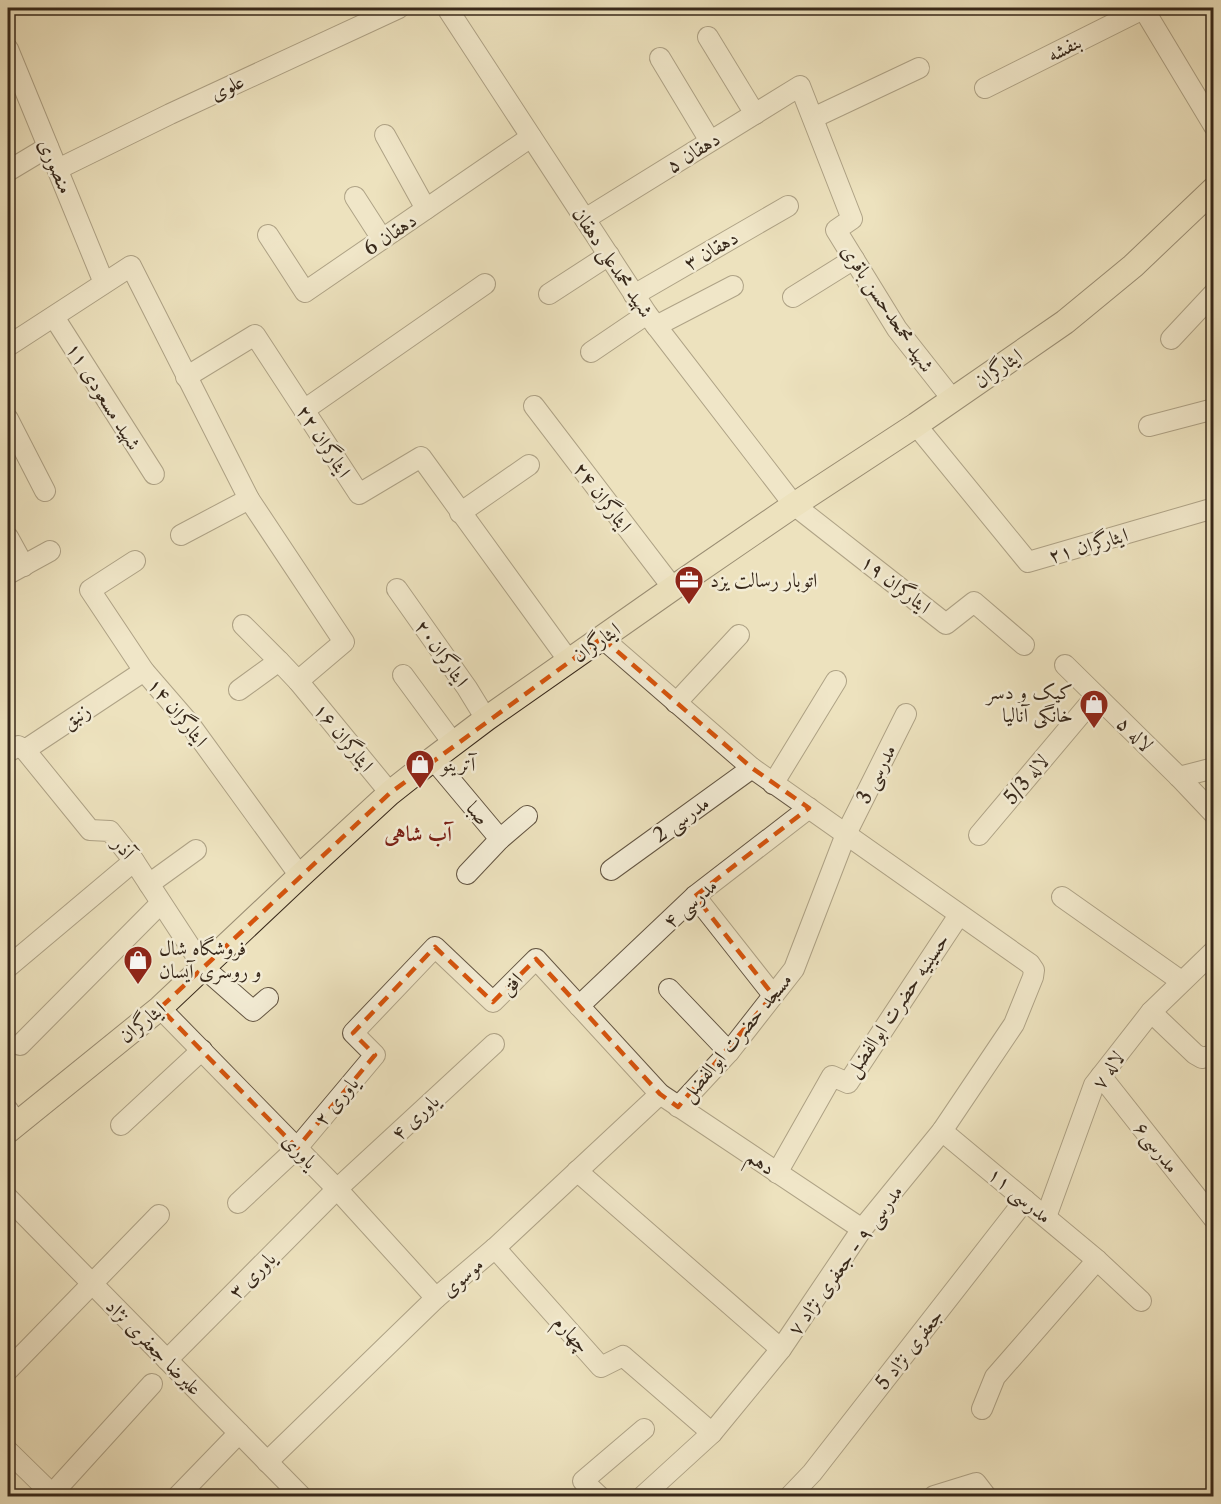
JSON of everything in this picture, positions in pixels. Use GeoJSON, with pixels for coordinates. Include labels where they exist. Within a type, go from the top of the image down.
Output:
{"type":"FeatureCollection","features":[{"type":"Feature","properties":{"kind":"main road","name":"ایثارگران"},"geometry":{"type":"LineString","coordinates":[[10,1122],[160,1008],[390,794],[453,743],[673,588],[1065,322],[1101,295],[1214,189]]}},
{"type":"Feature","properties":{"kind":"street","name":"علوی"},"geometry":{"type":"LineString","coordinates":[[57,169],[399,8]]}},
{"type":"Feature","properties":{"kind":"street","name":"شهید محمدعلی دهقان"},"geometry":{"type":"LineString","coordinates":[[447,8],[634,295],[794,505]]}},
{"type":"Feature","properties":{"kind":"street","name":"بنفشه"},"geometry":{"type":"LineString","coordinates":[[985,88],[1144,8]]}},
{"type":"Feature","properties":{"kind":"street"},"geometry":{"type":"LineString","coordinates":[[1144,8],[1214,126]]}},
{"type":"Feature","properties":{"kind":"street"},"geometry":{"type":"LineString","coordinates":[[708,37],[755,114]]}},
{"type":"Feature","properties":{"kind":"street","name":"منصوری"},"geometry":{"type":"LineString","coordinates":[[8,49],[12,75],[48,147],[105,282]]}},
{"type":"Feature","properties":{"kind":"street"},"geometry":{"type":"LineString","coordinates":[[660,58],[710,141]]}},
{"type":"Feature","properties":{"kind":"street"},"geometry":{"type":"LineString","coordinates":[[813,118],[919,68]]}},
{"type":"Feature","properties":{"kind":"street","name":"دهقان ۵"},"geometry":{"type":"LineString","coordinates":[[585,219],[800,86]]}},
{"type":"Feature","properties":{"kind":"street","name":"شهید محمحدحسن باقری"},"geometry":{"type":"LineString","coordinates":[[800,86],[852,219],[836,230],[897,329],[953,400]]}},
{"type":"Feature","properties":{"kind":"street"},"geometry":{"type":"LineString","coordinates":[[385,135],[426,209]]}},
{"type":"Feature","properties":{"kind":"street","name":"دهقان 6"},"geometry":{"type":"LineString","coordinates":[[268,235],[305,292],[531,137]]}},
{"type":"Feature","properties":{"kind":"street"},"geometry":{"type":"LineString","coordinates":[[8,171],[48,147]]}},
{"type":"Feature","properties":{"kind":"street"},"geometry":{"type":"LineString","coordinates":[[355,197],[382,239]]}},
{"type":"Feature","properties":{"kind":"street","name":"دهقان ۳"},"geometry":{"type":"LineString","coordinates":[[634,295],[788,206]]}},
{"type":"Feature","properties":{"kind":"street"},"geometry":{"type":"LineString","coordinates":[[549,294],[609,255]]}},
{"type":"Feature","properties":{"kind":"street"},"geometry":{"type":"LineString","coordinates":[[793,297],[854,260]]}},
{"type":"Feature","properties":{"kind":"street"},"geometry":{"type":"LineString","coordinates":[[8,346],[54,318],[130,266],[249,499],[344,642],[298,681]]}},
{"type":"Feature","properties":{"kind":"street"},"geometry":{"type":"LineString","coordinates":[[304,410],[484,284]]}},
{"type":"Feature","properties":{"kind":"street"},"geometry":{"type":"LineString","coordinates":[[591,352],[652,320],[733,286]]}},
{"type":"Feature","properties":{"kind":"street"},"geometry":{"type":"LineString","coordinates":[[1171,339],[1214,293]]}},
{"type":"Feature","properties":{"kind":"street","name":"شهید مسعودی ۱۱"},"geometry":{"type":"LineString","coordinates":[[54,318],[154,474]]}},
{"type":"Feature","properties":{"kind":"street","name":"ایثارگران ۲۲"},"geometry":{"type":"LineString","coordinates":[[186,377],[255,335],[359,494],[421,457],[569,661]]}},
{"type":"Feature","properties":{"kind":"street","name":"ایثارگران ۲۴"},"geometry":{"type":"LineString","coordinates":[[534,406],[673,588]]}},
{"type":"Feature","properties":{"kind":"street"},"geometry":{"type":"LineString","coordinates":[[1149,426],[1214,408]]}},
{"type":"Feature","properties":{"kind":"street"},"geometry":{"type":"LineString","coordinates":[[8,419],[45,491]]}},
{"type":"Feature","properties":{"kind":"street","name":"ایثارگران ۲۱"},"geometry":{"type":"LineString","coordinates":[[916,425],[1028,562],[1214,508]]}},
{"type":"Feature","properties":{"kind":"street"},"geometry":{"type":"LineString","coordinates":[[460,513],[529,465]]}},
{"type":"Feature","properties":{"kind":"street"},"geometry":{"type":"LineString","coordinates":[[181,535],[249,499]]}},
{"type":"Feature","properties":{"kind":"street","name":"ایثارگران ۱‍۹"},"geometry":{"type":"LineString","coordinates":[[794,505],[946,624],[974,603],[1024,645]]}},
{"type":"Feature","properties":{"kind":"street"},"geometry":{"type":"LineString","coordinates":[[8,537],[16,570],[50,551]]}},
{"type":"Feature","properties":{"kind":"street","name":"ایثارگران ۱۴"},"geometry":{"type":"LineString","coordinates":[[135,561],[90,590],[144,671],[189,723],[300,876]]}},
{"type":"Feature","properties":{"kind":"street","name":"۲۰ایثارگران"},"geometry":{"type":"LineString","coordinates":[[397,589],[467,688],[486,719]]}},
{"type":"Feature","properties":{"kind":"street","name":"ایثارگران ۱۶"},"geometry":{"type":"LineString","coordinates":[[243,625],[298,681],[390,794]]}},
{"type":"Feature","properties":{"kind":"street"},"geometry":{"type":"LineString","coordinates":[[676,703],[739,635]]}},
{"type":"Feature","properties":{"kind":"street"},"geometry":{"type":"LineString","coordinates":[[602,638],[752,768],[959,915]]}},
{"type":"Feature","properties":{"kind":"street"},"geometry":{"type":"LineString","coordinates":[[238,690],[279,661]]}},
{"type":"Feature","properties":{"kind":"street","name":"لاله ۵"},"geometry":{"type":"LineString","coordinates":[[1065,665],[1214,814]]}},
{"type":"Feature","properties":{"kind":"street","name":"زنبق"},"geometry":{"type":"LineString","coordinates":[[16,751],[144,671]]}},
{"type":"Feature","properties":{"kind":"street"},"geometry":{"type":"LineString","coordinates":[[403,675],[453,743]]}},
{"type":"Feature","properties":{"kind":"street"},"geometry":{"type":"LineString","coordinates":[[773,784],[836,681]]}},
{"type":"Feature","properties":{"kind":"street","name":"لاله 5/3"},"geometry":{"type":"LineString","coordinates":[[980,835],[1096,696]]}},
{"type":"Feature","properties":{"kind":"street","name":"مدرسی 3"},"geometry":{"type":"LineString","coordinates":[[846,834],[906,714]]}},
{"type":"Feature","properties":{"kind":"street","name":"آذر"},"geometry":{"type":"LineString","coordinates":[[16,751],[90,830],[110,831],[134,861],[204,968],[253,1011],[268,998]]}},
{"type":"Feature","properties":{"kind":"street","name":"صبا"},"geometry":{"type":"LineString","coordinates":[[433,759],[500,839],[527,816]]}},
{"type":"Feature","properties":{"kind":"street","name":"مدرسی 2"},"geometry":{"type":"LineString","coordinates":[[611,870],[752,768]]}},
{"type":"Feature","properties":{"kind":"street"},"geometry":{"type":"LineString","coordinates":[[1179,777],[1214,768]]}},
{"type":"Feature","properties":{"kind":"street","name":"مدرسی ۴"},"geometry":{"type":"LineString","coordinates":[[579,1006],[695,896],[809,808]]}},
{"type":"Feature","properties":{"kind":"street","name":"مسجد حضرت ابوالفضل"},"geometry":{"type":"LineString","coordinates":[[678,1107],[729,1052],[794,969],[846,834]]}},
{"type":"Feature","properties":{"kind":"street"},"geometry":{"type":"LineString","coordinates":[[467,874],[500,839]]}},
{"type":"Feature","properties":{"kind":"street"},"geometry":{"type":"LineString","coordinates":[[149,884],[196,850]]}},
{"type":"Feature","properties":{"kind":"street"},"geometry":{"type":"LineString","coordinates":[[8,968],[134,861]]}},
{"type":"Feature","properties":{"kind":"street"},"geometry":{"type":"LineString","coordinates":[[695,896],[773,995]]}},
{"type":"Feature","properties":{"kind":"street"},"geometry":{"type":"LineString","coordinates":[[1062,897],[1181,981]]}},
{"type":"Feature","properties":{"kind":"street"},"geometry":{"type":"LineString","coordinates":[[20,1045],[161,903]]}},
{"type":"Feature","properties":{"kind":"street","name":"مدرسی ۹ - جعفری نژاد ۷"},"geometry":{"type":"LineString","coordinates":[[643,1497],[712,1433],[781,1349],[862,1229],[942,1131],[1014,1024],[1034,970],[1030,964],[959,915]]}},
{"type":"Feature","properties":{"kind":"street","name":"حسینیه حضرت ابوالفضل"},"geometry":{"type":"LineString","coordinates":[[777,1173],[832,1077],[848,1083],[959,915]]}},
{"type":"Feature","properties":{"kind":"street","name":"افق"},"geometry":{"type":"LineString","coordinates":[[375,1055],[353,1033],[435,946],[493,1002],[536,959],[660,1094]]}},
{"type":"Feature","properties":{"kind":"street","name":"لاله ۷"},"geometry":{"type":"LineString","coordinates":[[1046,1217],[1094,1085],[1151,1012],[1214,951]]}},
{"type":"Feature","properties":{"kind":"street"},"geometry":{"type":"LineString","coordinates":[[669,989],[729,1052]]}},
{"type":"Feature","properties":{"kind":"street","name":"یاوری"},"geometry":{"type":"LineString","coordinates":[[160,1008],[337,1189],[436,1299]]}},
{"type":"Feature","properties":{"kind":"street"},"geometry":{"type":"LineString","coordinates":[[1151,1012],[1195,1054],[1202,1058],[1214,1055]]}},
{"type":"Feature","properties":{"kind":"street","name":"یاوری ۴"},"geometry":{"type":"LineString","coordinates":[[337,1189],[494,1044]]}},
{"type":"Feature","properties":{"kind":"street"},"geometry":{"type":"LineString","coordinates":[[122,1125],[202,1050]]}},
{"type":"Feature","properties":{"kind":"street","name":"یاوری ۲"},"geometry":{"type":"LineString","coordinates":[[238,1203],[297,1148],[375,1055]]}},
{"type":"Feature","properties":{"kind":"street","name":"مدرسی۶"},"geometry":{"type":"LineString","coordinates":[[1101,1076],[1214,1219]]}},
{"type":"Feature","properties":{"kind":"street","name":"دهم"},"geometry":{"type":"LineString","coordinates":[[660,1094],[862,1229]]}},
{"type":"Feature","properties":{"kind":"street","name":"موسوی"},"geometry":{"type":"LineString","coordinates":[[267,1462],[436,1299],[495,1248],[660,1094]]}},
{"type":"Feature","properties":{"kind":"street","name":"مدرسی ۱۱"},"geometry":{"type":"LineString","coordinates":[[942,1131],[1097,1260],[1141,1301]]}},
{"type":"Feature","properties":{"kind":"street"},"geometry":{"type":"LineString","coordinates":[[578,1171],[781,1349]]}},
{"type":"Feature","properties":{"kind":"street","name":"یاوری ۳"},"geometry":{"type":"LineString","coordinates":[[167,1360],[337,1189]]}},
{"type":"Feature","properties":{"kind":"street","name":"جعفری نژاد 5"},"geometry":{"type":"LineString","coordinates":[[790,1497],[812,1473],[1024,1200]]}},
{"type":"Feature","properties":{"kind":"street","name":"علیرضا جعفری نژاد"},"geometry":{"type":"LineString","coordinates":[[11,1209],[93,1285],[301,1497]]}},
{"type":"Feature","properties":{"kind":"street"},"geometry":{"type":"LineString","coordinates":[[8,1370],[159,1215]]}},
{"type":"Feature","properties":{"kind":"street","name":"چهارم"},"geometry":{"type":"LineString","coordinates":[[495,1248],[601,1367],[622,1356],[712,1433]]}},
{"type":"Feature","properties":{"kind":"street"},"geometry":{"type":"LineString","coordinates":[[982,1409],[995,1377],[1097,1260]]}},
{"type":"Feature","properties":{"kind":"street"},"geometry":{"type":"LineString","coordinates":[[12,1463],[53,1496],[152,1384]]}},
{"type":"Feature","properties":{"kind":"street"},"geometry":{"type":"LineString","coordinates":[[599,1497],[583,1481],[644,1430]]}},
{"type":"Feature","properties":{"kind":"street"},"geometry":{"type":"LineString","coordinates":[[178,1497],[238,1433]]}},
{"type":"Feature","properties":{"kind":"street"},"geometry":{"type":"LineString","coordinates":[[934,1497],[981,1490]]}},
{"type":"Feature","properties":{"kind":"highlighted area"},"geometry":{"type":"Polygon","coordinates":[[[602,638],[752,768],[809,808],[695,896],[773,995],[678,1107],[660,1094],[536,959],[493,1002],[435,947],[353,1033],[375,1055],[297,1148],[160,1008],[390,793],[602,638]]]}},
{"type":"Feature","properties":{"kind":"place","name":"اتوبار رسالت یزد"},"geometry":{"type":"Point","coordinates":[689,606]}},
{"type":"Feature","properties":{"kind":"place","name":"کیک و دسر خانگی آنالیا"},"geometry":{"type":"Point","coordinates":[1094,730]}},
{"type":"Feature","properties":{"kind":"place","name":"آترینو"},"geometry":{"type":"Point","coordinates":[420,790]}},
{"type":"Feature","properties":{"kind":"place","name":"فروشگاه شال و روسری آیسان"},"geometry":{"type":"Point","coordinates":[138,986]}},
{"type":"Feature","properties":{"kind":"district","name":"آب شاهی"},"geometry":{"type":"Point","coordinates":[418,834]}}]}
